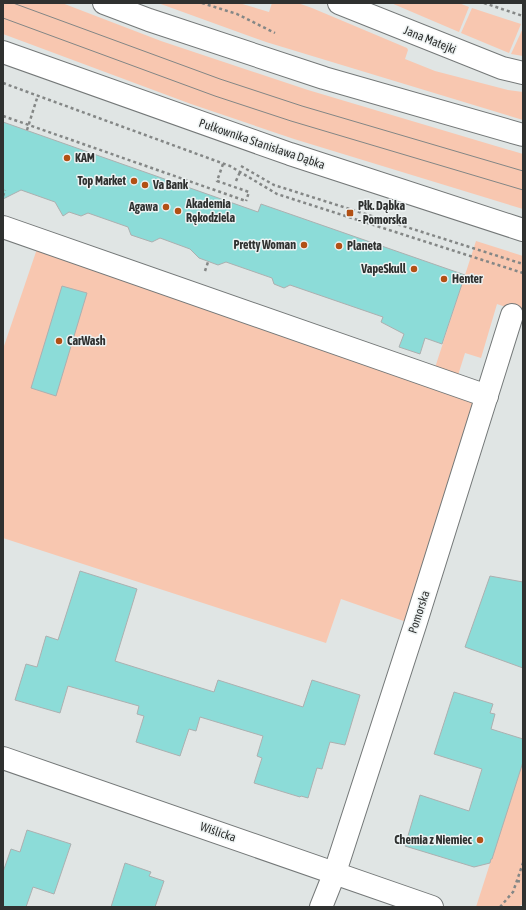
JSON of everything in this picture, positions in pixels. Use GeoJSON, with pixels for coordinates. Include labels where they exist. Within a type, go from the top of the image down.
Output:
{"type":"FeatureCollection","features":[{"type":"Feature","properties":{"kind":"street"},"geometry":{"type":"LineString","coordinates":[[104,3],[156,22],[324,78],[523,135]]}},
{"type":"Feature","properties":{"kind":"street","name":"Jana Matejki"},"geometry":{"type":"LineString","coordinates":[[348,5],[502,68],[523,73]]}},
{"type":"Feature","properties":{"kind":"street","name":"Pułkownika Stanisława Dąbka"},"geometry":{"type":"LineString","coordinates":[[3,52],[290,154],[523,230]]}},
{"type":"Feature","properties":{"kind":"street"},"geometry":{"type":"LineString","coordinates":[[3,227],[487,396]]}},
{"type":"Feature","properties":{"kind":"street","name":"Pomorska"},"geometry":{"type":"LineString","coordinates":[[321,907],[335,872],[413,632],[512,315]]}},
{"type":"Feature","properties":{"kind":"street","name":"Wiślicka"},"geometry":{"type":"LineString","coordinates":[[3,758],[335,872],[432,907]]}},
{"type":"Feature","properties":{"kind":"path"},"geometry":{"type":"LineString","coordinates":[[484,3],[523,16]]}},
{"type":"Feature","properties":{"kind":"path"},"geometry":{"type":"LineString","coordinates":[[3,83],[223,164],[240,172],[277,194],[523,273]]}},
{"type":"Feature","properties":{"kind":"path"},"geometry":{"type":"LineString","coordinates":[[27,130],[38,95]]}},
{"type":"Feature","properties":{"kind":"path"},"geometry":{"type":"LineString","coordinates":[[3,116],[246,201],[249,192],[217,181],[223,164]]}},
{"type":"Feature","properties":{"kind":"path"},"geometry":{"type":"LineString","coordinates":[[236,181],[240,172]]}},
{"type":"Feature","properties":{"kind":"path"},"geometry":{"type":"LineString","coordinates":[[3,196],[5,190]]}},
{"type":"Feature","properties":{"kind":"path"},"geometry":{"type":"LineString","coordinates":[[500,907],[513,892],[523,863]]}},
{"type":"Feature","properties":{"kind":"path"},"geometry":{"type":"LineString","coordinates":[[517,881],[523,882]]}},
{"type":"Feature","properties":{"kind":"shaded area"},"geometry":{"type":"Polygon","coordinates":[[[3,3],[62,3],[161,41],[308,90],[523,154],[523,209],[294,139],[191,104],[3,34],[3,3]]]}},
{"type":"Feature","properties":{"kind":"shaded area"},"geometry":{"type":"Polygon","coordinates":[[[158,3],[239,3],[269,12],[272,3],[298,3],[407,48],[408,50],[405,59],[435,71],[508,90],[523,92],[523,120],[266,42],[158,3]]]}},
{"type":"Feature","properties":{"kind":"shaded area"},"geometry":{"type":"Polygon","coordinates":[[[391,3],[459,3],[469,7],[459,32],[391,3]]]}},
{"type":"Feature","properties":{"kind":"shaded area"},"geometry":{"type":"Polygon","coordinates":[[[472,8],[521,24],[509,53],[461,33],[472,8]]]}},
{"type":"Feature","properties":{"kind":"shaded area"},"geometry":{"type":"Polygon","coordinates":[[[523,28],[523,56],[511,54],[523,28]]]}},
{"type":"Feature","properties":{"kind":"shaded area"},"geometry":{"type":"Polygon","coordinates":[[[40,240],[432,377],[476,241],[523,256],[523,313],[497,304],[481,358],[465,353],[455,385],[487,396],[415,625],[341,599],[326,643],[3,538],[3,349],[40,240]]]}},
{"type":"Feature","properties":{"kind":"shaded area"},"geometry":{"type":"Polygon","coordinates":[[[523,761],[523,904],[518,907],[476,907],[523,761]]]}},
{"type":"Feature","properties":{"kind":"building"},"geometry":{"type":"Polygon","coordinates":[[[3,122],[258,212],[261,204],[465,275],[442,344],[425,338],[420,354],[399,347],[404,334],[381,322],[383,317],[290,285],[284,288],[274,284],[272,278],[226,262],[218,265],[199,258],[190,249],[160,238],[152,242],[131,235],[128,227],[88,213],[81,216],[69,212],[63,216],[55,202],[21,190],[3,199],[3,122]]]}},
{"type":"Feature","properties":{"kind":"building","name":"CarWash"},"geometry":{"type":"Polygon","coordinates":[[[62,286],[87,293],[56,396],[31,388],[62,286]]]}},
{"type":"Feature","properties":{"kind":"building"},"geometry":{"type":"Polygon","coordinates":[[[80,571],[137,589],[115,661],[214,692],[218,680],[303,707],[312,680],[360,695],[345,745],[330,742],[322,769],[317,768],[308,798],[254,783],[262,758],[257,756],[263,736],[200,717],[196,731],[189,729],[180,756],[136,742],[144,716],[137,714],[139,706],[68,686],[60,713],[15,700],[26,664],[37,667],[46,636],[58,640],[80,571]]]}},
{"type":"Feature","properties":{"kind":"building"},"geometry":{"type":"Polygon","coordinates":[[[490,576],[523,582],[523,668],[465,647],[490,576]]]}},
{"type":"Feature","properties":{"kind":"building"},"geometry":{"type":"Polygon","coordinates":[[[454,692],[493,704],[490,713],[495,714],[491,729],[523,739],[523,762],[492,859],[490,863],[474,867],[405,846],[420,795],[469,811],[482,769],[434,754],[454,692]]]}},
{"type":"Feature","properties":{"kind":"building"},"geometry":{"type":"Polygon","coordinates":[[[27,830],[71,844],[54,894],[33,887],[26,907],[3,907],[3,872],[11,849],[20,852],[27,830]]]}},
{"type":"Feature","properties":{"kind":"building"},"geometry":{"type":"Polygon","coordinates":[[[125,863],[151,872],[149,876],[164,881],[155,907],[111,907],[125,863]]]}},
{"type":"Feature","properties":{"kind":"tram line"},"geometry":{"type":"LineString","coordinates":[[13,3],[220,79],[302,106],[523,171]]}},
{"type":"Feature","properties":{"kind":"tram line"},"geometry":{"type":"LineString","coordinates":[[3,18],[215,96],[291,121],[523,190]]}},
{"type":"Feature","properties":{"kind":"place","name":"KAM"},"geometry":{"type":"Point","coordinates":[67,158]}},
{"type":"Feature","properties":{"kind":"place","name":"Top Market"},"geometry":{"type":"Point","coordinates":[134,181]}},
{"type":"Feature","properties":{"kind":"place","name":"Va Bank"},"geometry":{"type":"Point","coordinates":[145,185]}},
{"type":"Feature","properties":{"kind":"place","name":"Agawa"},"geometry":{"type":"Point","coordinates":[166,207]}},
{"type":"Feature","properties":{"kind":"place","name":"Akademia Rękodziela"},"geometry":{"type":"Point","coordinates":[178,211]}},
{"type":"Feature","properties":{"kind":"place","name":"Płk. Dąbka - Pomorska"},"geometry":{"type":"Point","coordinates":[350,213]}},
{"type":"Feature","properties":{"kind":"place","name":"Pretty Woman"},"geometry":{"type":"Point","coordinates":[304,245]}},
{"type":"Feature","properties":{"kind":"place","name":"Planeta"},"geometry":{"type":"Point","coordinates":[339,246]}},
{"type":"Feature","properties":{"kind":"place","name":"VapeSkull"},"geometry":{"type":"Point","coordinates":[414,269]}},
{"type":"Feature","properties":{"kind":"place","name":"Henter"},"geometry":{"type":"Point","coordinates":[444,279]}},
{"type":"Feature","properties":{"kind":"place","name":"CarWash"},"geometry":{"type":"Point","coordinates":[59,341]}},
{"type":"Feature","properties":{"kind":"place","name":"Chemia z Niemiec"},"geometry":{"type":"Point","coordinates":[480,840]}}]}
